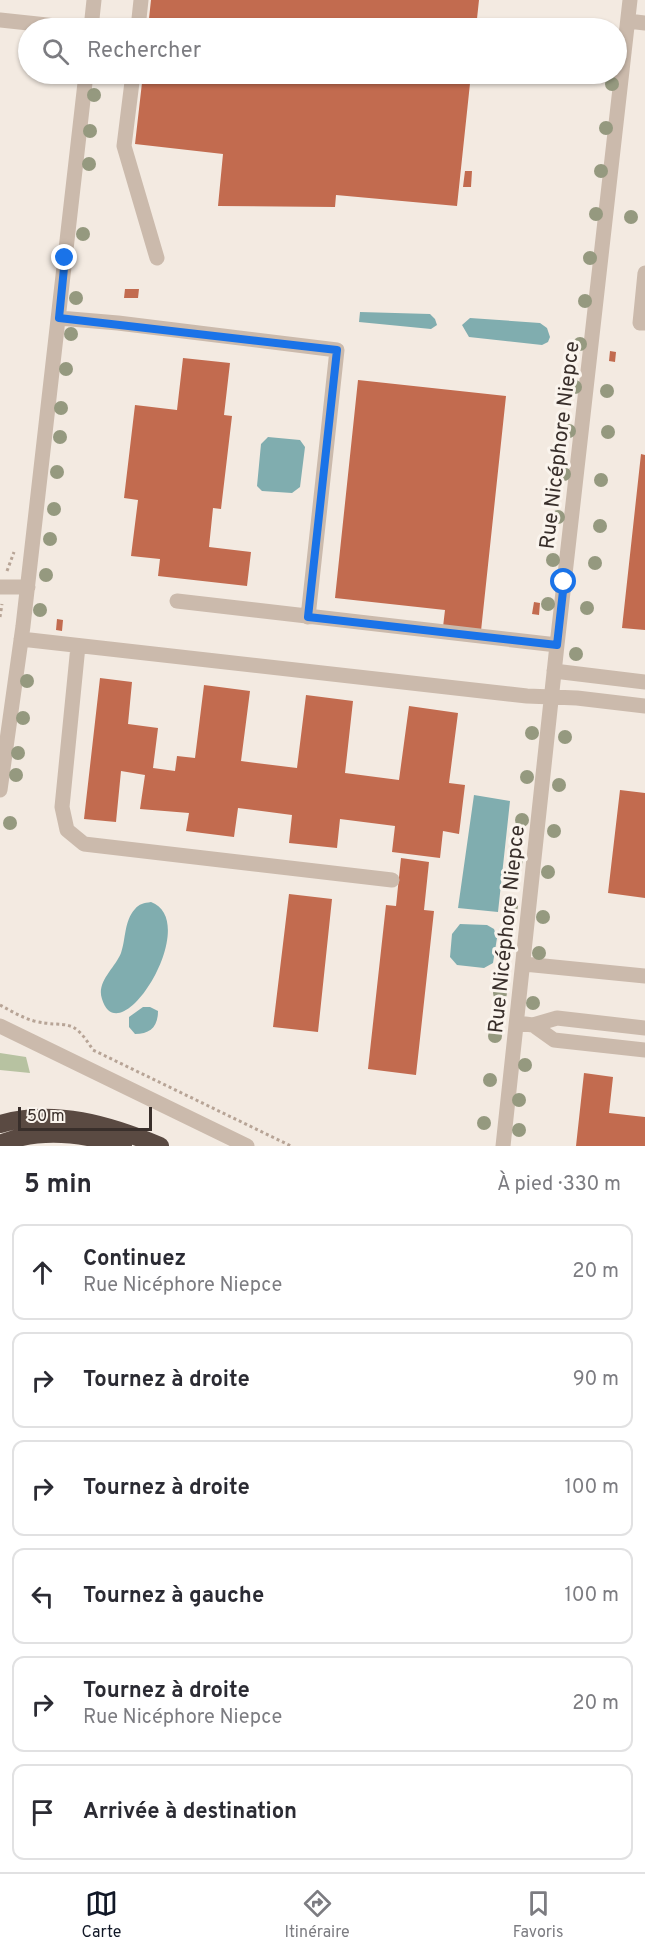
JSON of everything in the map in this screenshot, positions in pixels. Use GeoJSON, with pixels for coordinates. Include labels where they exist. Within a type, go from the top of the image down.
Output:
{"type":"FeatureCollection","features":[{"type":"Feature","properties":{"kind":"highway"},"geometry":{"type":"LineString","coordinates":[[0,1124],[35,1117],[78,1120],[125,1133],[160,1146]]}},
{"type":"Feature","properties":{"kind":"highway"},"geometry":{"type":"LineString","coordinates":[[0,1144],[21,1137],[62,1133],[123,1146]]}},
{"type":"Feature","properties":{"kind":"street"},"geometry":{"type":"LineString","coordinates":[[91,18],[94,0]]}},
{"type":"Feature","properties":{"kind":"street"},"geometry":{"type":"LineString","coordinates":[[139,18],[141,0]]}},
{"type":"Feature","properties":{"kind":"street","name":"Rue Nicéphore Niepce"},"geometry":{"type":"LineString","coordinates":[[627,30],[630,0]]}},
{"type":"Feature","properties":{"kind":"street"},"geometry":{"type":"LineString","coordinates":[[0,20],[18,22]]}},
{"type":"Feature","properties":{"kind":"street"},"geometry":{"type":"LineString","coordinates":[[628,21],[645,23]]}},
{"type":"Feature","properties":{"kind":"street"},"geometry":{"type":"LineString","coordinates":[[0,790],[28,587],[85,84]]}},
{"type":"Feature","properties":{"kind":"street"},"geometry":{"type":"LineString","coordinates":[[132,84],[124,146],[157,258]]}},
{"type":"Feature","properties":{"kind":"street","name":"Rue Nicéphore Niepce"},"geometry":{"type":"LineString","coordinates":[[503,1146],[525,1024],[524,964],[551,697],[621,84]]}},
{"type":"Feature","properties":{"kind":"street"},"geometry":{"type":"LineString","coordinates":[[645,273],[640,323],[645,323]]}},
{"type":"Feature","properties":{"kind":"street"},"geometry":{"type":"LineString","coordinates":[[59,318],[337,350],[308,617]]}},
{"type":"Feature","properties":{"kind":"street"},"geometry":{"type":"LineString","coordinates":[[0,587],[28,587]]}},
{"type":"Feature","properties":{"kind":"street"},"geometry":{"type":"LineString","coordinates":[[177,601],[557,645]]}},
{"type":"Feature","properties":{"kind":"street"},"geometry":{"type":"LineString","coordinates":[[21,639],[527,696],[577,698],[645,706]]}},
{"type":"Feature","properties":{"kind":"street"},"geometry":{"type":"LineString","coordinates":[[78,646],[62,807],[67,830],[84,844],[392,880]]}},
{"type":"Feature","properties":{"kind":"street"},"geometry":{"type":"LineString","coordinates":[[554,671],[645,682]]}},
{"type":"Feature","properties":{"kind":"street"},"geometry":{"type":"LineString","coordinates":[[524,964],[645,976]]}},
{"type":"Feature","properties":{"kind":"street"},"geometry":{"type":"LineString","coordinates":[[525,1024],[557,1018],[645,1028]]}},
{"type":"Feature","properties":{"kind":"street"},"geometry":{"type":"LineString","coordinates":[[525,1024],[554,1040],[645,1050]]}},
{"type":"Feature","properties":{"kind":"street"},"geometry":{"type":"LineString","coordinates":[[0,1026],[247,1146]]}},
{"type":"Feature","properties":{"kind":"street"},"geometry":{"type":"LineString","coordinates":[[0,1040],[23,1038]]}},
{"type":"Feature","properties":{"kind":"path"},"geometry":{"type":"LineString","coordinates":[[0,1005],[33,1021],[73,1026],[81,1031],[93,1050],[291,1146]]}},
{"type":"Feature","properties":{"kind":"green space"},"geometry":{"type":"Polygon","coordinates":[[[0,1053],[26,1057],[30,1073],[0,1070],[0,1053]]]}},
{"type":"Feature","properties":{"kind":"water"},"geometry":{"type":"Polygon","coordinates":[[[360,312],[430,314],[437,325],[431,329],[359,322],[360,312]]]}},
{"type":"Feature","properties":{"kind":"water"},"geometry":{"type":"Polygon","coordinates":[[[470,318],[540,323],[547,328],[550,337],[548,342],[542,345],[469,337],[462,325],[470,318]]]}},
{"type":"Feature","properties":{"kind":"water"},"geometry":{"type":"Polygon","coordinates":[[[268,437],[300,440],[305,447],[300,487],[292,493],[262,491],[257,486],[261,444],[268,437]]]}},
{"type":"Feature","properties":{"kind":"water"},"geometry":{"type":"Polygon","coordinates":[[[474,795],[510,801],[498,912],[458,908],[474,795]]]}},
{"type":"Feature","properties":{"kind":"water"},"geometry":{"type":"Polygon","coordinates":[[[151,902],[165,914],[168,933],[163,956],[153,979],[139,999],[125,1011],[111,1012],[102,999],[104,981],[121,953],[131,914],[140,905],[151,902]]]}},
{"type":"Feature","properties":{"kind":"water"},"geometry":{"type":"Polygon","coordinates":[[[460,924],[487,925],[494,929],[497,938],[493,963],[484,968],[457,965],[450,957],[452,934],[460,924]]]}},
{"type":"Feature","properties":{"kind":"water"},"geometry":{"type":"Polygon","coordinates":[[[143,1007],[150,1007],[158,1011],[157,1021],[149,1031],[135,1034],[129,1027],[129,1017],[143,1007]]]}},
{"type":"Feature","properties":{"kind":"building"},"geometry":{"type":"Polygon","coordinates":[[[151,0],[479,0],[477,18],[149,18],[151,0]]]}},
{"type":"Feature","properties":{"kind":"building"},"geometry":{"type":"Polygon","coordinates":[[[142,84],[470,84],[457,206],[336,195],[335,207],[218,206],[223,154],[135,144],[142,84]]]}},
{"type":"Feature","properties":{"kind":"building"},"geometry":{"type":"Polygon","coordinates":[[[465,171],[472,171],[471,187],[463,187],[465,171]]]}},
{"type":"Feature","properties":{"kind":"building"},"geometry":{"type":"Polygon","coordinates":[[[125,289],[139,289],[138,298],[124,298],[125,289]]]}},
{"type":"Feature","properties":{"kind":"building"},"geometry":{"type":"Polygon","coordinates":[[[610,351],[616,352],[615,362],[609,361],[610,351]]]}},
{"type":"Feature","properties":{"kind":"building"},"geometry":{"type":"Polygon","coordinates":[[[183,358],[230,363],[224,415],[232,416],[221,509],[213,508],[209,547],[251,552],[247,586],[158,576],[160,559],[131,556],[138,500],[124,498],[135,405],[177,410],[183,358]]]}},
{"type":"Feature","properties":{"kind":"building"},"geometry":{"type":"Polygon","coordinates":[[[358,380],[506,396],[481,631],[443,627],[445,610],[335,598],[358,380]]]}},
{"type":"Feature","properties":{"kind":"building"},"geometry":{"type":"Polygon","coordinates":[[[641,454],[645,455],[645,630],[622,628],[641,454]]]}},
{"type":"Feature","properties":{"kind":"building"},"geometry":{"type":"Polygon","coordinates":[[[534,602],[540,603],[539,615],[532,614],[534,602]]]}},
{"type":"Feature","properties":{"kind":"building"},"geometry":{"type":"Polygon","coordinates":[[[57,619],[63,620],[62,631],[56,630],[57,619]]]}},
{"type":"Feature","properties":{"kind":"building"},"geometry":{"type":"Polygon","coordinates":[[[100,678],[132,682],[128,724],[158,728],[153,768],[175,771],[177,756],[195,758],[204,685],[250,691],[241,761],[297,768],[306,695],[353,701],[345,773],[399,780],[409,706],[458,713],[449,783],[465,785],[459,834],[443,831],[440,858],[392,852],[395,826],[340,819],[337,848],[289,843],[292,815],[238,808],[234,837],[186,831],[189,813],[140,809],[145,775],[121,771],[116,822],[84,819],[100,678]]]}},
{"type":"Feature","properties":{"kind":"building"},"geometry":{"type":"Polygon","coordinates":[[[620,790],[645,793],[645,898],[608,893],[620,790]]]}},
{"type":"Feature","properties":{"kind":"building"},"geometry":{"type":"Polygon","coordinates":[[[401,858],[429,862],[424,910],[434,911],[416,1075],[368,1069],[386,905],[396,906],[401,858]]]}},
{"type":"Feature","properties":{"kind":"building"},"geometry":{"type":"Polygon","coordinates":[[[289,894],[332,899],[318,1032],[273,1027],[289,894]]]}},
{"type":"Feature","properties":{"kind":"building"},"geometry":{"type":"Polygon","coordinates":[[[584,1073],[613,1077],[609,1113],[645,1117],[645,1146],[576,1146],[584,1073]]]}},
{"type":"Feature","properties":{"kind":"route"},"geometry":{"type":"LineString","coordinates":[[65,258],[59,318],[337,350],[308,617],[557,645],[564,582]]}}]}
